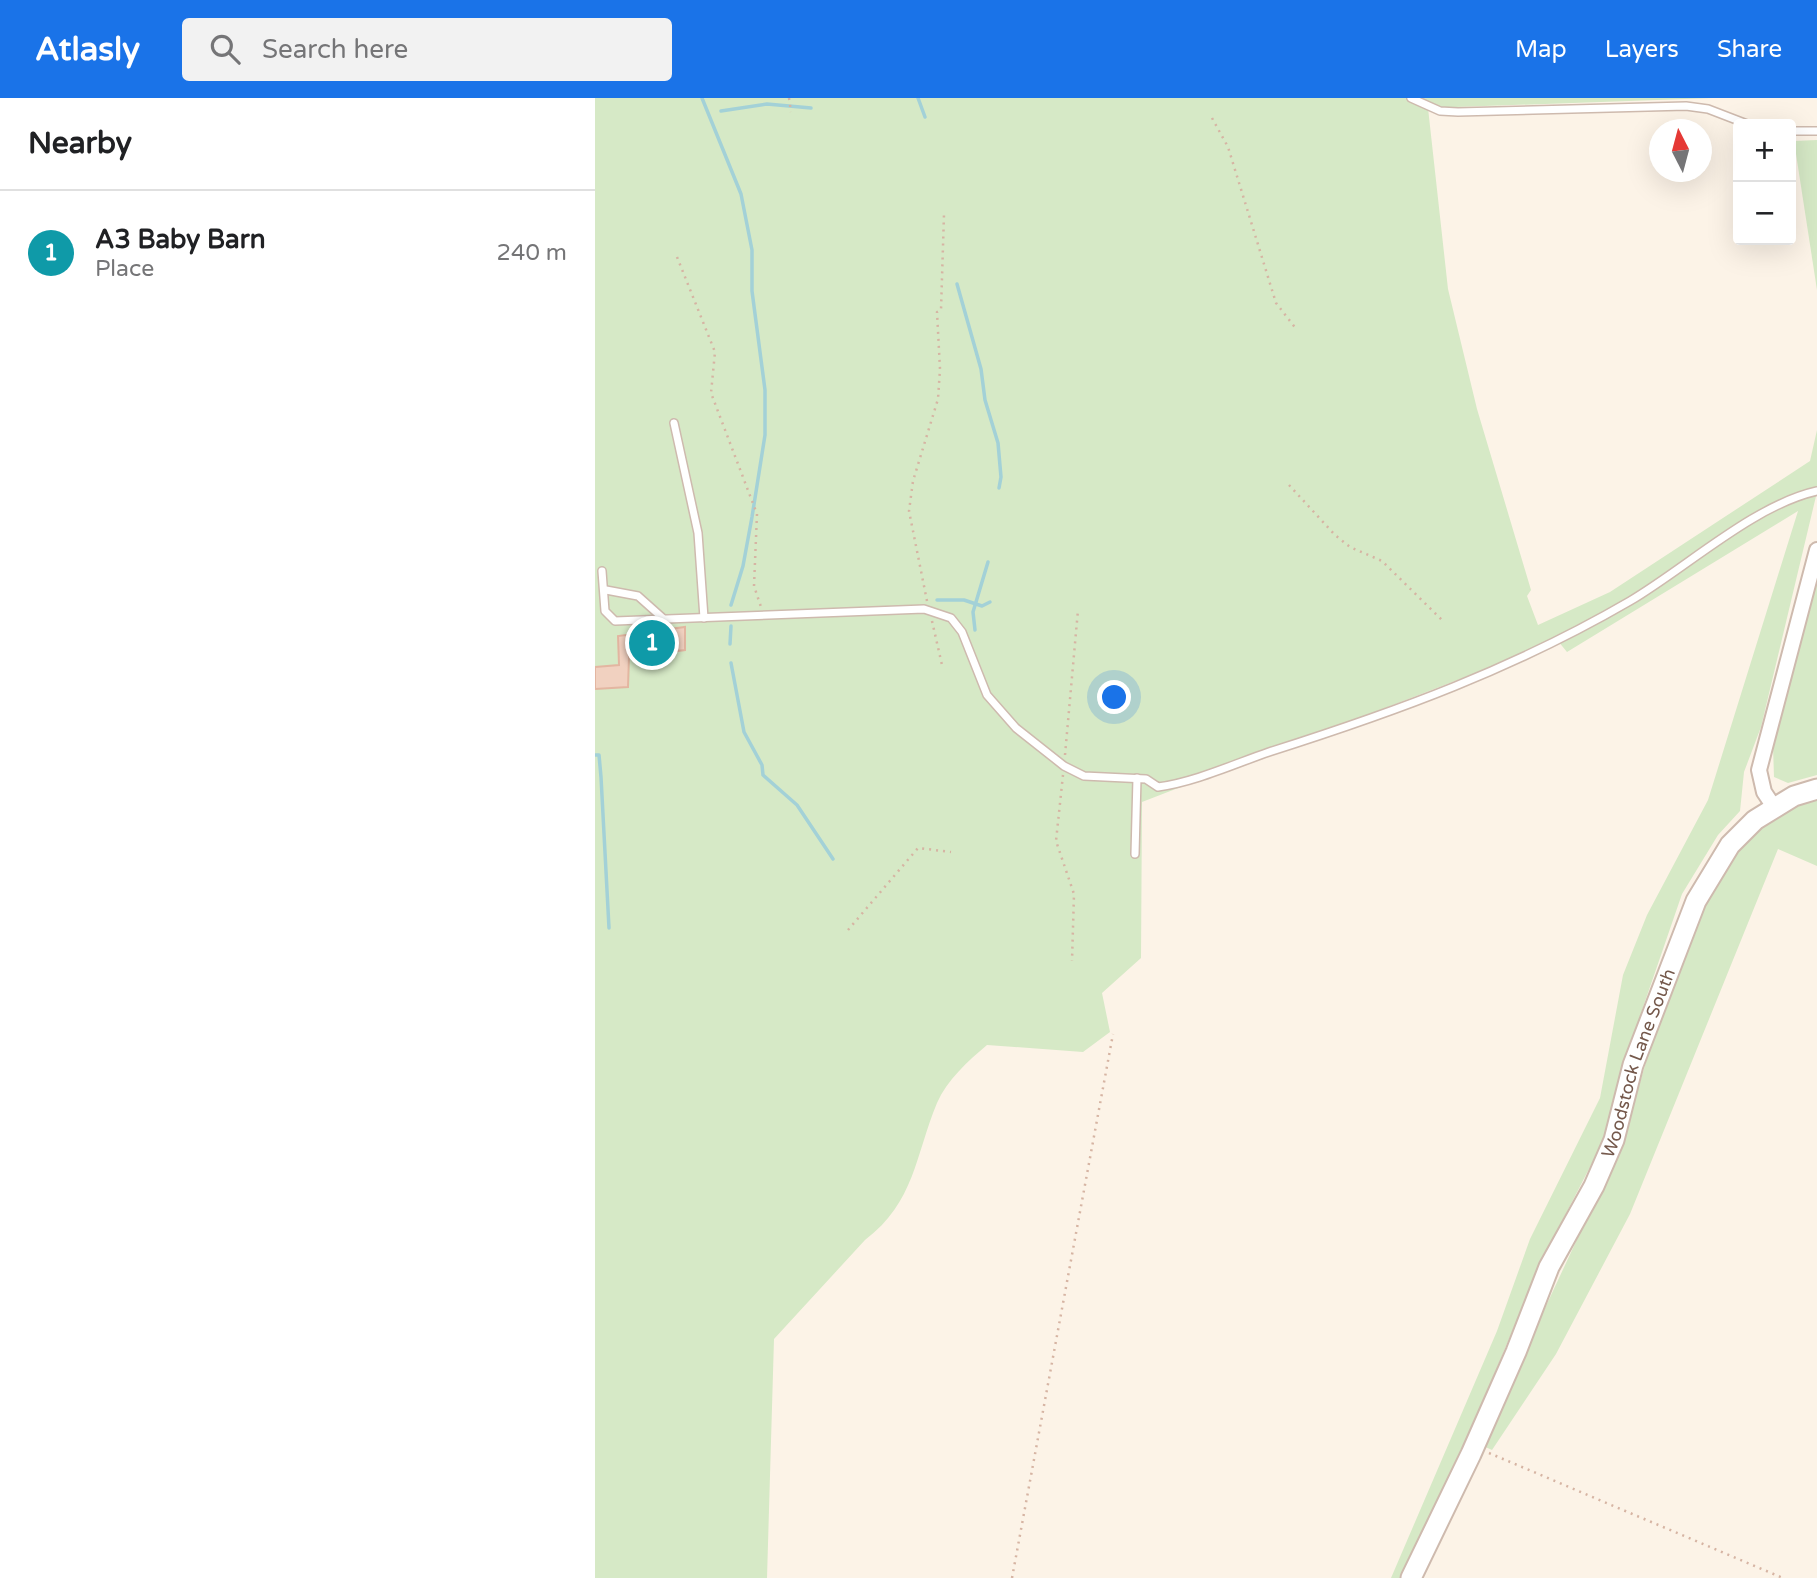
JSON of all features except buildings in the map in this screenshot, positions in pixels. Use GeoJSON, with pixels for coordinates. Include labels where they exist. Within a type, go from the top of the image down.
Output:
{"type":"FeatureCollection","features":[{"type":"Feature","properties":{"kind":"street"},"geometry":{"type":"LineString","coordinates":[[1774,807],[1764,792],[1759,770],[1817,550]]}},
{"type":"Feature","properties":{"kind":"street","name":"Woodstock Lane South"},"geometry":{"type":"LineString","coordinates":[[1411,1578],[1474,1448],[1549,1267],[1594,1186],[1613,1140],[1633,1065],[1696,901],[1730,845],[1755,820],[1774,807],[1817,789]]}},
{"type":"Feature","properties":{"kind":"lane"},"geometry":{"type":"LineString","coordinates":[[1411,98],[1440,111],[1686,106],[1708,109],[1734,119]]}},
{"type":"Feature","properties":{"kind":"lane"},"geometry":{"type":"LineString","coordinates":[[1796,131],[1817,131]]}},
{"type":"Feature","properties":{"kind":"lane"},"geometry":{"type":"LineString","coordinates":[[674,424],[698,533],[704,618]]}},
{"type":"Feature","properties":{"kind":"lane"},"geometry":{"type":"LineString","coordinates":[[602,571],[606,590],[605,611],[615,621],[924,609],[951,618],[962,632],[986,695],[1016,728],[1065,766],[1084,776],[1146,779],[1158,787],[1394,712],[1567,638],[1642,594],[1725,536],[1781,505],[1817,491]]}},
{"type":"Feature","properties":{"kind":"lane"},"geometry":{"type":"LineString","coordinates":[[606,590],[638,596],[666,621]]}},
{"type":"Feature","properties":{"kind":"lane"},"geometry":{"type":"LineString","coordinates":[[1135,854],[1137,778]]}},
{"type":"Feature","properties":{"kind":"path"},"geometry":{"type":"LineString","coordinates":[[789,98],[791,112]]}},
{"type":"Feature","properties":{"kind":"path"},"geometry":{"type":"LineString","coordinates":[[1212,117],[1228,146],[1276,303],[1297,330]]}},
{"type":"Feature","properties":{"kind":"path"},"geometry":{"type":"LineString","coordinates":[[943,665],[914,550],[909,511],[913,481],[938,399],[940,369],[937,312],[941,310],[944,280],[944,214]]}},
{"type":"Feature","properties":{"kind":"path"},"geometry":{"type":"LineString","coordinates":[[677,257],[715,352],[711,393],[757,514],[754,586],[763,614]]}},
{"type":"Feature","properties":{"kind":"path"},"geometry":{"type":"LineString","coordinates":[[1289,485],[1335,535],[1350,547],[1382,561],[1444,622]]}},
{"type":"Feature","properties":{"kind":"path"},"geometry":{"type":"LineString","coordinates":[[1072,961],[1074,894],[1056,841],[1078,610]]}},
{"type":"Feature","properties":{"kind":"path"},"geometry":{"type":"LineString","coordinates":[[848,930],[918,848],[951,852]]}},
{"type":"Feature","properties":{"kind":"path"},"geometry":{"type":"LineString","coordinates":[[1012,1578],[1113,1034]]}},
{"type":"Feature","properties":{"kind":"path"},"geometry":{"type":"LineString","coordinates":[[1474,1448],[1783,1578]]}},
{"type":"Feature","properties":{"kind":"green space"},"geometry":{"type":"Polygon","coordinates":[[[595,98],[1713,98],[1428,108],[1448,289],[1477,409],[1531,590],[1527,596],[1538,625],[1610,592],[1810,461],[1817,430],[1817,492],[1761,727],[1744,772],[1740,811],[1718,835],[1682,894],[1630,1045],[1606,1136],[1542,1260],[1465,1444],[1401,1578],[1391,1578],[1497,1331],[1530,1239],[1600,1098],[1623,975],[1647,915],[1708,800],[1798,511],[1567,652],[1558,641],[1142,802],[1141,958],[1102,993],[1110,1032],[1083,1052],[987,1045],[952,1079],[941,1095],[911,1177],[894,1210],[774,1339],[767,1578],[595,1578],[595,98]]]}},
{"type":"Feature","properties":{"kind":"green space"},"geometry":{"type":"Polygon","coordinates":[[[1817,140],[1817,290],[1796,154],[1796,141],[1817,140]]]}},
{"type":"Feature","properties":{"kind":"green space"},"geometry":{"type":"Polygon","coordinates":[[[1817,574],[1817,775],[1788,783],[1774,777],[1773,746],[1817,574]]]}},
{"type":"Feature","properties":{"kind":"green space"},"geometry":{"type":"Polygon","coordinates":[[[1817,800],[1817,866],[1778,849],[1630,1214],[1556,1354],[1492,1450],[1481,1445],[1623,1141],[1650,1048],[1700,914],[1723,866],[1744,839],[1791,808],[1817,800]]]}},
{"type":"Feature","properties":{"kind":"waterway"},"geometry":{"type":"LineString","coordinates":[[702,98],[741,194],[752,250],[752,291],[765,390],[765,435],[743,566],[731,605]]}},
{"type":"Feature","properties":{"kind":"waterway"},"geometry":{"type":"LineString","coordinates":[[918,98],[925,117]]}},
{"type":"Feature","properties":{"kind":"waterway"},"geometry":{"type":"LineString","coordinates":[[721,111],[767,104],[811,108]]}},
{"type":"Feature","properties":{"kind":"waterway"},"geometry":{"type":"LineString","coordinates":[[957,284],[998,443],[1001,477],[999,488]]}},
{"type":"Feature","properties":{"kind":"waterway"},"geometry":{"type":"LineString","coordinates":[[975,630],[973,612],[988,562]]}},
{"type":"Feature","properties":{"kind":"waterway"},"geometry":{"type":"LineString","coordinates":[[937,600],[964,600],[982,606],[990,602]]}},
{"type":"Feature","properties":{"kind":"waterway"},"geometry":{"type":"LineString","coordinates":[[730,644],[731,626]]}},
{"type":"Feature","properties":{"kind":"waterway"},"geometry":{"type":"LineString","coordinates":[[731,663],[744,732],[762,765],[763,775],[797,805],[833,859]]}},
{"type":"Feature","properties":{"kind":"waterway"},"geometry":{"type":"LineString","coordinates":[[595,755],[599,755],[601,777],[609,928]]}},
{"type":"Feature","properties":{"kind":"place","name":"A3 Baby Barn"},"geometry":{"type":"Point","coordinates":[652,643]}}]}
